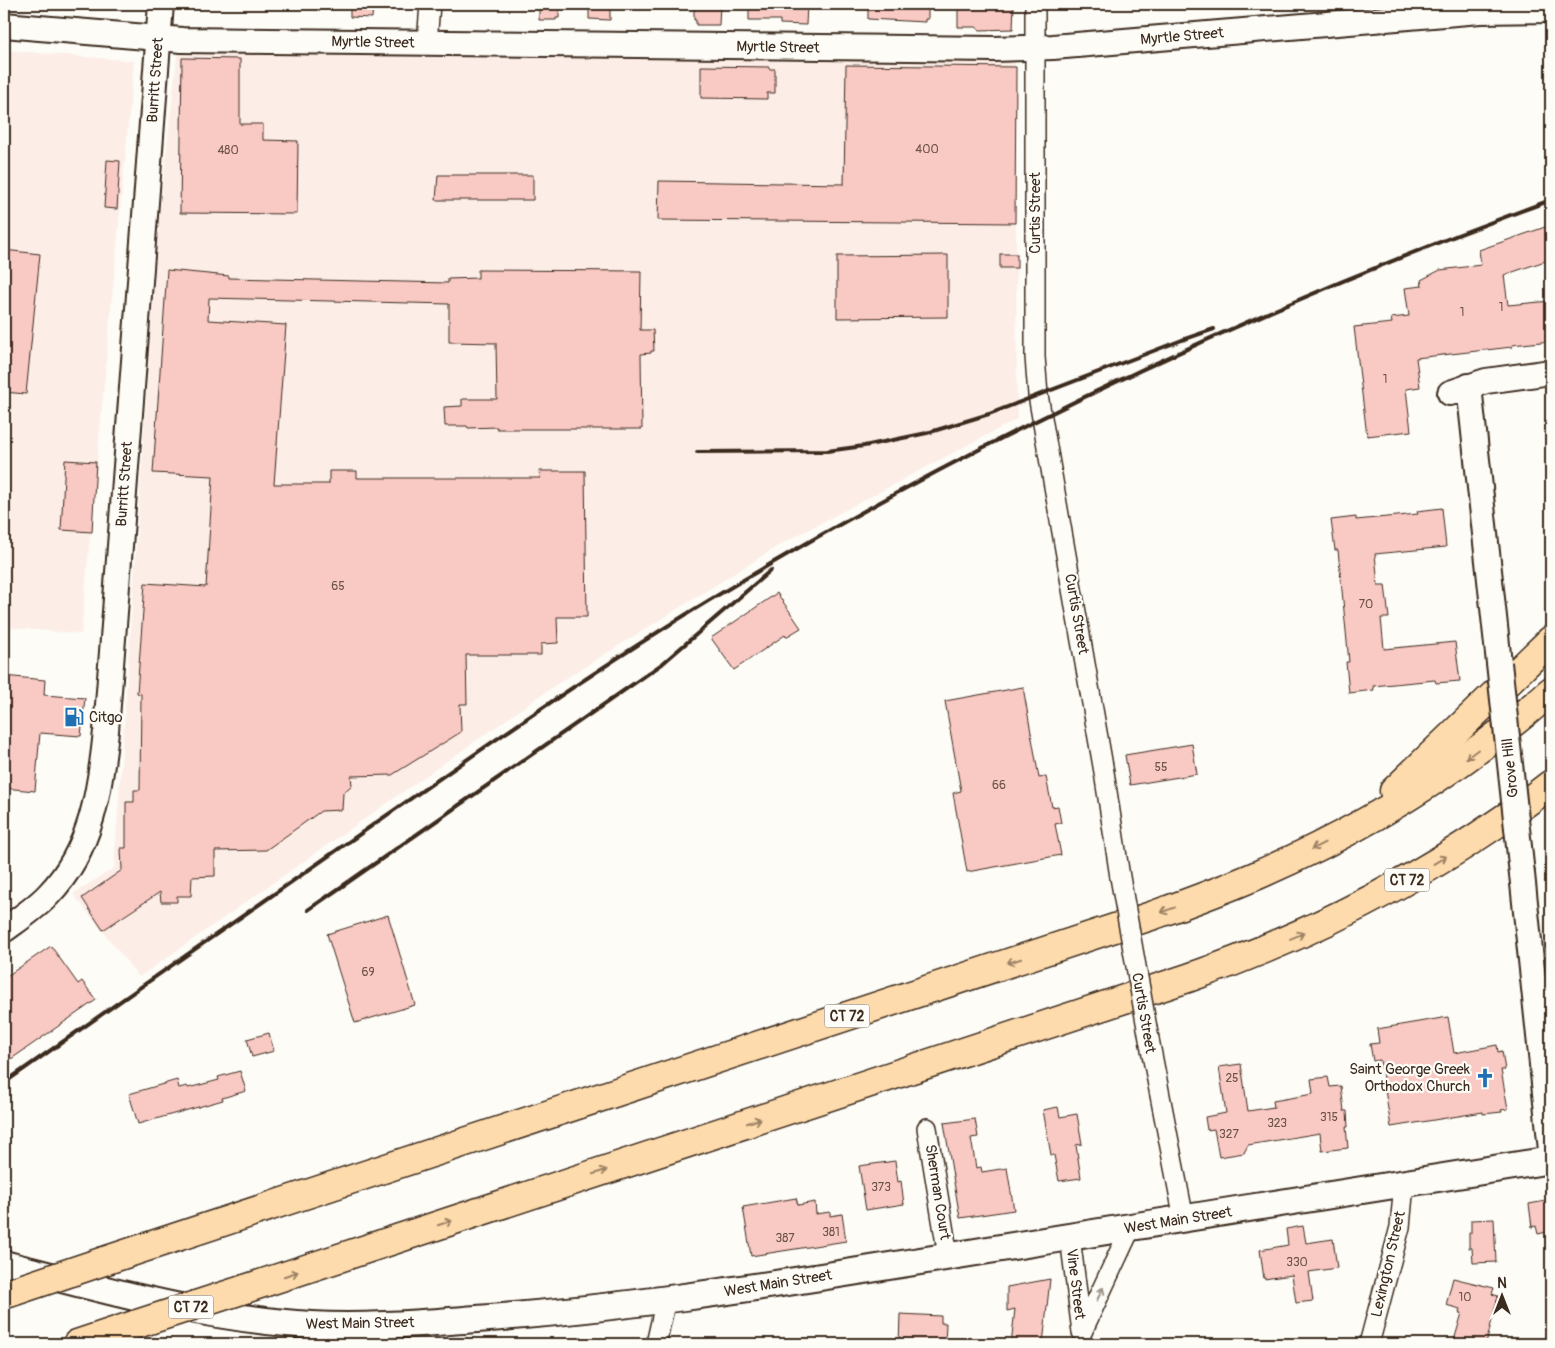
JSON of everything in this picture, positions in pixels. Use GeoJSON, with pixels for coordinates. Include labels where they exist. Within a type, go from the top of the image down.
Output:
{"type":"FeatureCollection","features":[{"type":"Feature","properties":{"kind":"highway"},"geometry":{"type":"LineString","coordinates":[[1346,832],[1416,770],[1551,640]]}},
{"type":"Feature","properties":{"kind":"highway","name":"CT 72"},"geometry":{"type":"LineString","coordinates":[[5,1294],[1154,914],[1259,875],[1346,832],[1408,797],[1458,764],[1504,730],[1551,691]]}},
{"type":"Feature","properties":{"kind":"highway","name":"CT 72"},"geometry":{"type":"LineString","coordinates":[[77,1344],[1252,955],[1325,924],[1386,893],[1472,840],[1551,784]]}},
{"type":"Feature","properties":{"kind":"main road","name":"West Main Street"},"geometry":{"type":"LineString","coordinates":[[4,1264],[139,1298],[232,1317],[376,1335],[783,1283],[1551,1160]]}},
{"type":"Feature","properties":{"kind":"street","name":"Burritt Street"},"geometry":{"type":"LineString","coordinates":[[4,930],[47,896],[71,866],[89,830],[99,785],[106,731],[160,4]]}},
{"type":"Feature","properties":{"kind":"street"},"geometry":{"type":"LineString","coordinates":[[427,43],[430,4]]}},
{"type":"Feature","properties":{"kind":"street","name":"Curtis Street"},"geometry":{"type":"LineString","coordinates":[[1035,4],[1035,347],[1038,395],[1104,772],[1120,877],[1184,1219]]}},
{"type":"Feature","properties":{"kind":"street","name":"Myrtle Street"},"geometry":{"type":"LineString","coordinates":[[4,25],[158,38],[995,49],[1034,48],[1425,10],[1551,10]]}},
{"type":"Feature","properties":{"kind":"street","name":"Grove Hill"},"geometry":{"type":"LineString","coordinates":[[1551,372],[1502,377],[1460,389],[1499,663],[1551,1150]]}},
{"type":"Feature","properties":{"kind":"street","name":"Sherman Court"},"geometry":{"type":"LineString","coordinates":[[927,1128],[948,1256]]}},
{"type":"Feature","properties":{"kind":"street","name":"Lexington Street"},"geometry":{"type":"LineString","coordinates":[[1369,1344],[1400,1227],[1404,1184]]}},
{"type":"Feature","properties":{"kind":"street","name":"Vine Street"},"geometry":{"type":"LineString","coordinates":[[1080,1338],[1131,1227]]}},
{"type":"Feature","properties":{"kind":"street","name":"Vine Street"},"geometry":{"type":"LineString","coordinates":[[1070,1237],[1080,1338]]}},
{"type":"Feature","properties":{"kind":"street"},"geometry":{"type":"LineString","coordinates":[[656,1344],[666,1299]]}},
{"type":"Feature","properties":{"kind":"shaded area"},"geometry":{"type":"Polygon","coordinates":[[[178,48],[1015,56],[1017,419],[781,544],[554,686],[139,977],[73,894],[114,868],[159,218],[178,48]]]}},
{"type":"Feature","properties":{"kind":"shaded area"},"geometry":{"type":"Polygon","coordinates":[[[4,50],[134,61],[81,634],[4,627],[4,50]]]}},
{"type":"Feature","properties":{"kind":"building"},"geometry":{"type":"Polygon","coordinates":[[[350,4],[373,4],[372,18],[350,17],[350,4]]]}},
{"type":"Feature","properties":{"kind":"building"},"geometry":{"type":"Polygon","coordinates":[[[539,4],[559,4],[559,18],[556,18],[556,20],[539,20],[539,4]]]}},
{"type":"Feature","properties":{"kind":"building"},"geometry":{"type":"Polygon","coordinates":[[[589,4],[610,4],[610,20],[589,19],[589,4]]]}},
{"type":"Feature","properties":{"kind":"building"},"geometry":{"type":"Polygon","coordinates":[[[694,4],[720,4],[719,25],[696,25],[696,20],[694,20],[694,4]]]}},
{"type":"Feature","properties":{"kind":"building"},"geometry":{"type":"Polygon","coordinates":[[[749,4],[807,4],[806,25],[780,24],[780,20],[749,20],[749,4]]]}},
{"type":"Feature","properties":{"kind":"building"},"geometry":{"type":"Polygon","coordinates":[[[868,4],[928,4],[928,19],[925,19],[925,22],[868,19],[868,4]]]}},
{"type":"Feature","properties":{"kind":"building"},"geometry":{"type":"Polygon","coordinates":[[[958,4],[1014,4],[1013,29],[980,30],[976,27],[958,27],[958,4]]]}},
{"type":"Feature","properties":{"kind":"building"},"geometry":{"type":"Polygon","coordinates":[[[182,58],[240,59],[240,124],[263,124],[263,140],[298,141],[297,214],[180,213],[182,58]]]}},
{"type":"Feature","properties":{"kind":"building"},"geometry":{"type":"Polygon","coordinates":[[[846,65],[1016,67],[1015,223],[658,220],[659,181],[844,184],[846,65]]]}},
{"type":"Feature","properties":{"kind":"building"},"geometry":{"type":"Polygon","coordinates":[[[701,66],[769,67],[769,69],[775,69],[775,93],[767,93],[767,99],[701,98],[701,66]]]}},
{"type":"Feature","properties":{"kind":"building"},"geometry":{"type":"Polygon","coordinates":[[[107,160],[120,161],[117,209],[104,208],[107,160]]]}},
{"type":"Feature","properties":{"kind":"building"},"geometry":{"type":"Polygon","coordinates":[[[438,175],[533,175],[533,200],[436,200],[438,175]]]}},
{"type":"Feature","properties":{"kind":"building"},"geometry":{"type":"Polygon","coordinates":[[[1551,225],[1551,259],[1504,275],[1508,305],[1551,301],[1551,341],[1416,358],[1420,387],[1406,389],[1411,431],[1367,436],[1354,327],[1392,323],[1391,318],[1409,316],[1405,288],[1422,286],[1421,280],[1440,270],[1481,265],[1479,250],[1551,225]]]}},
{"type":"Feature","properties":{"kind":"building"},"geometry":{"type":"Polygon","coordinates":[[[4,250],[40,254],[26,394],[4,392],[4,250]]]}},
{"type":"Feature","properties":{"kind":"building"},"geometry":{"type":"Polygon","coordinates":[[[1000,254],[1017,254],[1017,268],[1000,268],[1000,254]]]}},
{"type":"Feature","properties":{"kind":"building"},"geometry":{"type":"Polygon","coordinates":[[[948,255],[948,317],[837,318],[837,256],[948,255]]]}},
{"type":"Feature","properties":{"kind":"building"},"geometry":{"type":"Polygon","coordinates":[[[167,270],[229,276],[229,278],[448,283],[448,279],[478,278],[478,270],[641,271],[640,330],[653,330],[654,351],[641,354],[642,429],[497,429],[497,427],[468,428],[467,426],[445,426],[444,407],[462,406],[462,399],[497,399],[496,343],[449,342],[449,304],[209,298],[208,320],[286,325],[274,484],[329,484],[329,471],[357,471],[357,478],[540,478],[539,471],[585,471],[587,617],[557,617],[558,643],[541,644],[541,655],[466,655],[467,704],[460,704],[461,732],[392,775],[351,776],[352,785],[343,793],[342,810],[321,811],[266,850],[215,851],[215,876],[192,877],[191,896],[177,896],[177,902],[161,902],[160,892],[103,930],[82,898],[122,870],[121,848],[126,848],[126,802],[134,802],[134,790],[140,790],[141,694],[137,693],[145,583],[206,587],[213,476],[153,473],[167,270]]]}},
{"type":"Feature","properties":{"kind":"building"},"geometry":{"type":"Polygon","coordinates":[[[65,460],[96,462],[92,532],[61,530],[65,460]]]}},
{"type":"Feature","properties":{"kind":"building"},"geometry":{"type":"Polygon","coordinates":[[[1442,508],[1446,547],[1375,554],[1378,585],[1385,585],[1389,618],[1381,618],[1384,649],[1455,642],[1460,681],[1436,683],[1435,680],[1373,686],[1374,690],[1349,693],[1346,662],[1349,662],[1338,550],[1335,550],[1331,520],[1356,517],[1356,520],[1418,514],[1417,511],[1442,508]]]}},
{"type":"Feature","properties":{"kind":"building"},"geometry":{"type":"Polygon","coordinates":[[[777,593],[801,628],[786,637],[785,635],[734,670],[711,638],[777,593]]]}},
{"type":"Feature","properties":{"kind":"building"},"geometry":{"type":"Polygon","coordinates":[[[4,676],[45,680],[44,695],[85,698],[81,736],[40,733],[35,791],[4,788],[4,676]]]}},
{"type":"Feature","properties":{"kind":"building"},"geometry":{"type":"Polygon","coordinates":[[[1023,687],[1039,778],[1046,777],[1052,807],[1058,806],[1061,823],[1055,824],[1061,855],[967,872],[953,793],[961,791],[945,701],[1023,687]]]}},
{"type":"Feature","properties":{"kind":"building"},"geometry":{"type":"Polygon","coordinates":[[[1192,744],[1197,774],[1130,785],[1125,755],[1192,744]]]}},
{"type":"Feature","properties":{"kind":"building"},"geometry":{"type":"Polygon","coordinates":[[[388,915],[415,1005],[355,1023],[327,934],[388,915]]]}},
{"type":"Feature","properties":{"kind":"building"},"geometry":{"type":"Polygon","coordinates":[[[51,946],[78,984],[82,981],[96,1000],[4,1064],[4,978],[51,946]]]}},
{"type":"Feature","properties":{"kind":"building"},"geometry":{"type":"Polygon","coordinates":[[[1448,1017],[1454,1053],[1497,1045],[1498,1052],[1502,1051],[1505,1070],[1501,1070],[1508,1109],[1501,1110],[1502,1112],[1483,1114],[1483,1112],[1391,1127],[1380,1060],[1373,1061],[1370,1044],[1379,1043],[1377,1029],[1448,1017]]]}},
{"type":"Feature","properties":{"kind":"building"},"geometry":{"type":"Polygon","coordinates":[[[269,1033],[274,1051],[252,1057],[247,1039],[269,1033]]]}},
{"type":"Feature","properties":{"kind":"building"},"geometry":{"type":"Polygon","coordinates":[[[1241,1064],[1248,1111],[1274,1107],[1273,1101],[1313,1094],[1311,1079],[1328,1077],[1330,1087],[1341,1086],[1344,1111],[1347,1111],[1348,1148],[1322,1151],[1320,1133],[1248,1145],[1244,1153],[1219,1157],[1214,1129],[1207,1130],[1205,1117],[1226,1113],[1219,1067],[1241,1064]]]}},
{"type":"Feature","properties":{"kind":"building"},"geometry":{"type":"Polygon","coordinates":[[[240,1071],[246,1091],[222,1098],[223,1100],[138,1124],[129,1094],[177,1080],[179,1088],[187,1086],[188,1088],[219,1080],[218,1077],[240,1071]]]}},
{"type":"Feature","properties":{"kind":"building"},"geometry":{"type":"Polygon","coordinates":[[[1058,1107],[1060,1117],[1077,1114],[1082,1144],[1076,1145],[1081,1178],[1059,1181],[1054,1155],[1051,1155],[1043,1110],[1058,1107]]]}},
{"type":"Feature","properties":{"kind":"building"},"geometry":{"type":"Polygon","coordinates":[[[975,1119],[978,1137],[971,1138],[976,1168],[981,1167],[982,1172],[1007,1168],[1014,1210],[960,1218],[944,1123],[975,1119]]]}},
{"type":"Feature","properties":{"kind":"building"},"geometry":{"type":"Polygon","coordinates":[[[895,1161],[898,1182],[901,1181],[904,1204],[866,1210],[859,1166],[895,1161]]]}},
{"type":"Feature","properties":{"kind":"building"},"geometry":{"type":"Polygon","coordinates":[[[796,1198],[798,1205],[815,1202],[816,1214],[830,1212],[830,1216],[842,1214],[846,1241],[751,1256],[743,1207],[796,1198]]]}},
{"type":"Feature","properties":{"kind":"building"},"geometry":{"type":"Polygon","coordinates":[[[1551,1200],[1551,1231],[1538,1234],[1536,1226],[1532,1227],[1529,1204],[1551,1200]]]}},
{"type":"Feature","properties":{"kind":"building"},"geometry":{"type":"Polygon","coordinates":[[[1494,1219],[1496,1262],[1473,1263],[1472,1248],[1469,1248],[1471,1220],[1494,1219]]]}},
{"type":"Feature","properties":{"kind":"building"},"geometry":{"type":"Polygon","coordinates":[[[1303,1226],[1306,1243],[1333,1239],[1337,1268],[1309,1272],[1313,1301],[1296,1303],[1292,1275],[1264,1279],[1260,1250],[1288,1245],[1286,1229],[1303,1226]]]}},
{"type":"Feature","properties":{"kind":"building"},"geometry":{"type":"Polygon","coordinates":[[[1453,1278],[1494,1288],[1492,1294],[1498,1296],[1486,1344],[1453,1344],[1462,1313],[1459,1313],[1460,1309],[1446,1305],[1453,1278]]]}},
{"type":"Feature","properties":{"kind":"building"},"geometry":{"type":"Polygon","coordinates":[[[1050,1279],[1043,1344],[1011,1344],[1015,1309],[1007,1311],[1007,1287],[1050,1279]]]}},
{"type":"Feature","properties":{"kind":"building"},"geometry":{"type":"Polygon","coordinates":[[[900,1314],[941,1316],[941,1323],[946,1323],[945,1344],[899,1344],[900,1314]]]}},
{"type":"Feature","properties":{"kind":"railway"},"geometry":{"type":"LineString","coordinates":[[4,1083],[542,708],[666,627],[809,542],[1015,431],[1226,331],[1442,241],[1551,200]]}},
{"type":"Feature","properties":{"kind":"railway"},"geometry":{"type":"LineString","coordinates":[[697,452],[827,451],[864,446],[927,433],[989,414],[1214,329]]}},
{"type":"Feature","properties":{"kind":"railway"},"geometry":{"type":"LineString","coordinates":[[308,910],[662,664],[771,570]]}},
{"type":"Feature","properties":{"kind":"place","name":"Citgo"},"geometry":{"type":"Point","coordinates":[74,717]}},
{"type":"Feature","properties":{"kind":"place","name":"Saint George Greek Orthodox Church"},"geometry":{"type":"Point","coordinates":[1485,1078]}}]}
